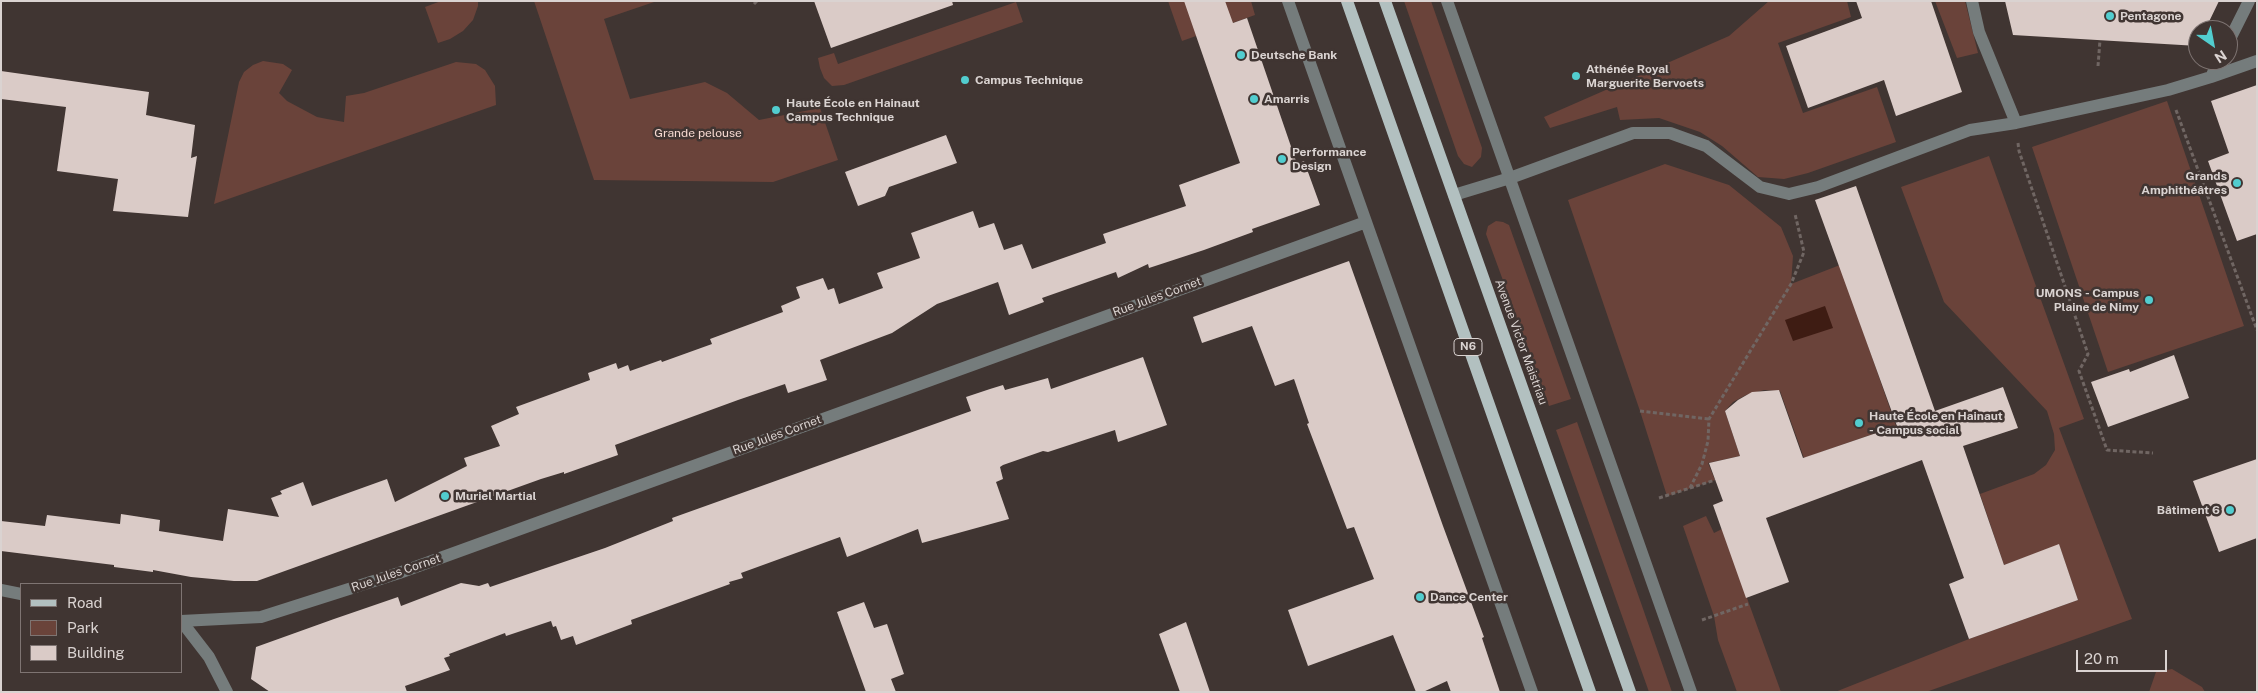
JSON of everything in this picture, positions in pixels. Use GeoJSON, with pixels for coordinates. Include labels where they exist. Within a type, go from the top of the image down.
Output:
{"type":"FeatureCollection","features":[{"type":"Feature","properties":{"kind":"main road","name":"N6"},"geometry":{"type":"LineString","coordinates":[[1347,1],[1590,692]]}},
{"type":"Feature","properties":{"kind":"main road","name":"Avenue Victor Maistriau"},"geometry":{"type":"LineString","coordinates":[[1385,1],[1630,692]]}},
{"type":"Feature","properties":{"kind":"street"},"geometry":{"type":"LineString","coordinates":[[1288,1],[1532,692]]}},
{"type":"Feature","properties":{"kind":"street"},"geometry":{"type":"LineString","coordinates":[[1447,1],[1691,692]]}},
{"type":"Feature","properties":{"kind":"street"},"geometry":{"type":"LineString","coordinates":[[1972,1],[1979,32],[2016,123]]}},
{"type":"Feature","properties":{"kind":"street"},"geometry":{"type":"LineString","coordinates":[[2238,23],[2249,1]]}},
{"type":"Feature","properties":{"kind":"street"},"geometry":{"type":"LineString","coordinates":[[1454,195],[1510,178],[1632,133],[1670,133],[1706,146],[1760,187],[1789,194],[1818,187],[1970,130],[2016,123],[2168,90],[2257,61]]}},
{"type":"Feature","properties":{"kind":"street"},"geometry":{"type":"LineString","coordinates":[[2211,76],[2214,70]]}},
{"type":"Feature","properties":{"kind":"street","name":"Rue Jules Cornet"},"geometry":{"type":"LineString","coordinates":[[182,622],[261,617],[399,573],[1366,222]]}},
{"type":"Feature","properties":{"kind":"street"},"geometry":{"type":"LineString","coordinates":[[1,590],[20,594]]}},
{"type":"Feature","properties":{"kind":"street"},"geometry":{"type":"LineString","coordinates":[[182,622],[209,657],[227,692]]}},
{"type":"Feature","properties":{"kind":"path"},"geometry":{"type":"LineString","coordinates":[[2098,66],[2100,40]]}},
{"type":"Feature","properties":{"kind":"path"},"geometry":{"type":"LineString","coordinates":[[2168,90],[2257,330]]}},
{"type":"Feature","properties":{"kind":"path"},"geometry":{"type":"LineString","coordinates":[[2016,123],[2019,150],[2088,354],[2079,371],[2107,450],[2153,453]]}},
{"type":"Feature","properties":{"kind":"path"},"geometry":{"type":"LineString","coordinates":[[1690,488],[1704,456],[1708,441],[1709,418],[1791,284],[1804,252],[1789,194]]}},
{"type":"Feature","properties":{"kind":"path"},"geometry":{"type":"LineString","coordinates":[[1640,411],[1709,418]]}},
{"type":"Feature","properties":{"kind":"path"},"geometry":{"type":"LineString","coordinates":[[1659,498],[1715,480]]}},
{"type":"Feature","properties":{"kind":"path"},"geometry":{"type":"LineString","coordinates":[[1702,620],[1748,604]]}},
{"type":"Feature","properties":{"kind":"green space"},"geometry":{"type":"Polygon","coordinates":[[[441,1],[478,1],[478,6],[473,20],[463,31],[450,39],[438,43],[425,7],[441,1]]]}},
{"type":"Feature","properties":{"kind":"green space","name":"Grande pelouse"},"geometry":{"type":"Polygon","coordinates":[[[534,1],[657,1],[604,19],[630,99],[705,82],[727,93],[759,120],[820,108],[838,160],[773,182],[594,180],[534,1]]]}},
{"type":"Feature","properties":{"kind":"green space"},"geometry":{"type":"Polygon","coordinates":[[[1168,1],[1251,1],[1255,15],[1182,41],[1168,1]]]}},
{"type":"Feature","properties":{"kind":"green space"},"geometry":{"type":"Polygon","coordinates":[[[1404,1],[1431,1],[1482,148],[1481,157],[1472,167],[1464,164],[1458,156],[1404,1]]]}},
{"type":"Feature","properties":{"kind":"green space"},"geometry":{"type":"Polygon","coordinates":[[[1769,1],[1847,1],[1851,17],[1778,43],[1803,113],[1877,87],[1896,142],[1808,173],[1784,179],[1758,177],[1722,146],[1700,132],[1659,118],[1620,120],[1617,107],[1550,128],[1544,117],[1729,36],[1769,1]]]}},
{"type":"Feature","properties":{"kind":"green space"},"geometry":{"type":"Polygon","coordinates":[[[1935,1],[1965,1],[1978,53],[1957,58],[1935,1]]]}},
{"type":"Feature","properties":{"kind":"green space"},"geometry":{"type":"Polygon","coordinates":[[[1016,2],[1023,22],[844,85],[832,86],[824,78],[820,68],[818,58],[834,53],[838,64],[1016,2]]]}},
{"type":"Feature","properties":{"kind":"green space"},"geometry":{"type":"Polygon","coordinates":[[[263,61],[283,64],[292,70],[279,93],[287,101],[317,117],[327,119],[344,122],[346,96],[364,93],[456,62],[476,64],[485,70],[495,86],[496,105],[214,204],[239,82],[244,72],[253,65],[263,61]]]}},
{"type":"Feature","properties":{"kind":"green space"},"geometry":{"type":"Polygon","coordinates":[[[2167,101],[2244,326],[2108,372],[2032,147],[2167,101]]]}},
{"type":"Feature","properties":{"kind":"green space"},"geometry":{"type":"Polygon","coordinates":[[[1989,156],[2084,419],[2059,428],[2132,619],[1926,692],[1835,692],[1969,639],[2078,600],[2059,545],[2004,565],[1980,494],[2034,474],[2046,465],[2055,450],[2054,434],[2047,411],[1944,302],[1901,187],[1989,156]]]}},
{"type":"Feature","properties":{"kind":"green space"},"geometry":{"type":"Polygon","coordinates":[[[1665,164],[1729,185],[1781,227],[1793,256],[1791,284],[1840,265],[1896,426],[1804,458],[1780,391],[1764,390],[1746,395],[1733,402],[1725,411],[1740,456],[1708,463],[1715,480],[1667,496],[1568,200],[1665,164]]]}},
{"type":"Feature","properties":{"kind":"green space"},"geometry":{"type":"Polygon","coordinates":[[[1496,221],[1509,225],[1571,399],[1549,406],[1486,234],[1488,226],[1496,221]]]}},
{"type":"Feature","properties":{"kind":"green space"},"geometry":{"type":"Polygon","coordinates":[[[1577,422],[1672,692],[1649,692],[1556,430],[1577,422]]]}},
{"type":"Feature","properties":{"kind":"green space"},"geometry":{"type":"Polygon","coordinates":[[[1706,516],[1714,533],[1722,529],[1781,692],[1737,692],[1718,640],[1714,616],[1683,526],[1706,516]]]}},
{"type":"Feature","properties":{"kind":"green space"},"geometry":{"type":"Polygon","coordinates":[[[2172,669],[2202,687],[2205,692],[2149,692],[2156,672],[2172,669]]]}},
{"type":"Feature","properties":{"kind":"shaded area"},"geometry":{"type":"Polygon","coordinates":[[[1825,306],[1833,328],[1793,341],[1785,320],[1825,306]]]}},
{"type":"Feature","properties":{"kind":"building"},"geometry":{"type":"Polygon","coordinates":[[[814,1],[952,1],[953,5],[831,48],[814,1]]]}},
{"type":"Feature","properties":{"kind":"building"},"geometry":{"type":"Polygon","coordinates":[[[1184,1],[1225,1],[1233,23],[1247,18],[1297,164],[1304,161],[1320,205],[1252,229],[1253,232],[1204,250],[1149,268],[1148,264],[1118,278],[1116,272],[1042,298],[1044,302],[1009,315],[998,282],[937,304],[892,333],[820,360],[827,380],[788,393],[785,384],[738,400],[615,445],[618,455],[564,474],[564,472],[541,479],[257,581],[191,577],[153,570],[153,572],[114,567],[114,565],[1,551],[1,521],[45,526],[47,515],[120,524],[121,514],[160,520],[159,531],[223,541],[228,509],[279,517],[271,498],[282,494],[280,491],[303,482],[312,506],[387,479],[395,502],[467,466],[464,458],[500,446],[491,426],[519,414],[516,407],[590,380],[588,373],[616,363],[618,369],[628,365],[630,371],[712,344],[710,339],[783,312],[781,306],[800,298],[796,287],[823,278],[828,290],[834,288],[839,304],[883,288],[877,273],[920,258],[911,233],[973,211],[979,228],[994,223],[1004,250],[1022,244],[1032,269],[1106,243],[1103,234],[1186,206],[1179,185],[1240,163],[1184,1]]]}},
{"type":"Feature","properties":{"kind":"building"},"geometry":{"type":"Polygon","coordinates":[[[1856,1],[1931,1],[1962,92],[1896,116],[1884,80],[1808,108],[1786,46],[1862,18],[1856,1]]]}},
{"type":"Feature","properties":{"kind":"building","name":"Pentagone"},"geometry":{"type":"Polygon","coordinates":[[[2005,1],[2219,1],[2210,20],[2188,20],[2188,45],[2013,35],[2005,1]]]}},
{"type":"Feature","properties":{"kind":"building"},"geometry":{"type":"Polygon","coordinates":[[[1,71],[149,92],[146,115],[195,125],[191,158],[197,156],[188,217],[113,211],[118,179],[57,171],[66,107],[1,99],[1,71]]]}},
{"type":"Feature","properties":{"kind":"building","name":"Grands Amphithéâtres"},"geometry":{"type":"Polygon","coordinates":[[[2257,85],[2257,234],[2237,241],[2208,161],[2229,153],[2211,101],[2257,85]]]}},
{"type":"Feature","properties":{"kind":"building"},"geometry":{"type":"Polygon","coordinates":[[[946,135],[957,163],[889,187],[885,196],[858,206],[845,172],[946,135]]]}},
{"type":"Feature","properties":{"kind":"building"},"geometry":{"type":"Polygon","coordinates":[[[1856,186],[1935,411],[2003,387],[2018,428],[1963,446],[2004,565],[2059,544],[2078,600],[1969,639],[1949,584],[1964,578],[1922,460],[1766,518],[1789,582],[1746,598],[1713,505],[1723,501],[1709,463],[1740,456],[1725,411],[1738,400],[1752,392],[1779,390],[1803,458],[1897,426],[1815,200],[1856,186]]]}},
{"type":"Feature","properties":{"kind":"building"},"geometry":{"type":"Polygon","coordinates":[[[1349,261],[1484,637],[1482,638],[1500,692],[1451,692],[1447,681],[1423,692],[1416,692],[1393,635],[1308,666],[1288,610],[1374,579],[1354,527],[1347,529],[1307,424],[1309,423],[1294,379],[1275,386],[1252,326],[1202,343],[1193,317],[1349,261]]]}},
{"type":"Feature","properties":{"kind":"building"},"geometry":{"type":"Polygon","coordinates":[[[2174,355],[2189,398],[2108,427],[2091,382],[2129,369],[2130,372],[2174,355]]]}},
{"type":"Feature","properties":{"kind":"building"},"geometry":{"type":"Polygon","coordinates":[[[1143,357],[1167,425],[1118,442],[1115,430],[1003,465],[1000,467],[1003,479],[996,482],[1009,519],[922,543],[918,529],[847,557],[840,537],[741,573],[743,578],[729,582],[730,584],[631,620],[632,624],[576,645],[573,636],[561,640],[556,626],[553,627],[551,621],[506,636],[505,633],[449,654],[450,656],[444,658],[450,670],[405,686],[407,692],[270,692],[251,679],[256,647],[398,597],[401,606],[461,583],[479,586],[488,583],[490,587],[605,548],[673,521],[672,518],[971,411],[966,397],[990,389],[1003,385],[1005,390],[1048,378],[1051,389],[1143,357]]]}},
{"type":"Feature","properties":{"kind":"building","name":"Bâtiment 6"},"geometry":{"type":"Polygon","coordinates":[[[2257,459],[2257,538],[2219,552],[2193,481],[2257,459]]]}},
{"type":"Feature","properties":{"kind":"building"},"geometry":{"type":"Polygon","coordinates":[[[864,602],[874,628],[887,624],[904,674],[891,679],[896,692],[866,692],[837,612],[864,602]]]}},
{"type":"Feature","properties":{"kind":"building"},"geometry":{"type":"Polygon","coordinates":[[[1186,622],[1210,692],[1180,692],[1159,634],[1186,622]]]}},
{"type":"Feature","properties":{"kind":"place","name":"Pentagone"},"geometry":{"type":"Point","coordinates":[2110,16]}},
{"type":"Feature","properties":{"kind":"place","name":"Deutsche Bank"},"geometry":{"type":"Point","coordinates":[1241,55]}},
{"type":"Feature","properties":{"kind":"place","name":"Athénée Royal Marguerite Bervoets"},"geometry":{"type":"Point","coordinates":[1576,76]}},
{"type":"Feature","properties":{"kind":"place","name":"Campus Technique"},"geometry":{"type":"Point","coordinates":[965,80]}},
{"type":"Feature","properties":{"kind":"place","name":"Amarris"},"geometry":{"type":"Point","coordinates":[1254,99]}},
{"type":"Feature","properties":{"kind":"place","name":"Haute École en Hainaut Campus Technique"},"geometry":{"type":"Point","coordinates":[776,110]}},
{"type":"Feature","properties":{"kind":"place","name":"Performance Design"},"geometry":{"type":"Point","coordinates":[1282,159]}},
{"type":"Feature","properties":{"kind":"place","name":"Grands Amphithéâtres"},"geometry":{"type":"Point","coordinates":[2237,183]}},
{"type":"Feature","properties":{"kind":"place","name":"UMONS - Campus Plaine de Nimy"},"geometry":{"type":"Point","coordinates":[2149,300]}},
{"type":"Feature","properties":{"kind":"place","name":"Haute École en Hainaut - Campus social"},"geometry":{"type":"Point","coordinates":[1859,423]}},
{"type":"Feature","properties":{"kind":"place","name":"Muriel Martial"},"geometry":{"type":"Point","coordinates":[445,496]}},
{"type":"Feature","properties":{"kind":"place","name":"Bâtiment 6"},"geometry":{"type":"Point","coordinates":[2230,510]}},
{"type":"Feature","properties":{"kind":"place","name":"Dance Center"},"geometry":{"type":"Point","coordinates":[1420,597]}}]}
